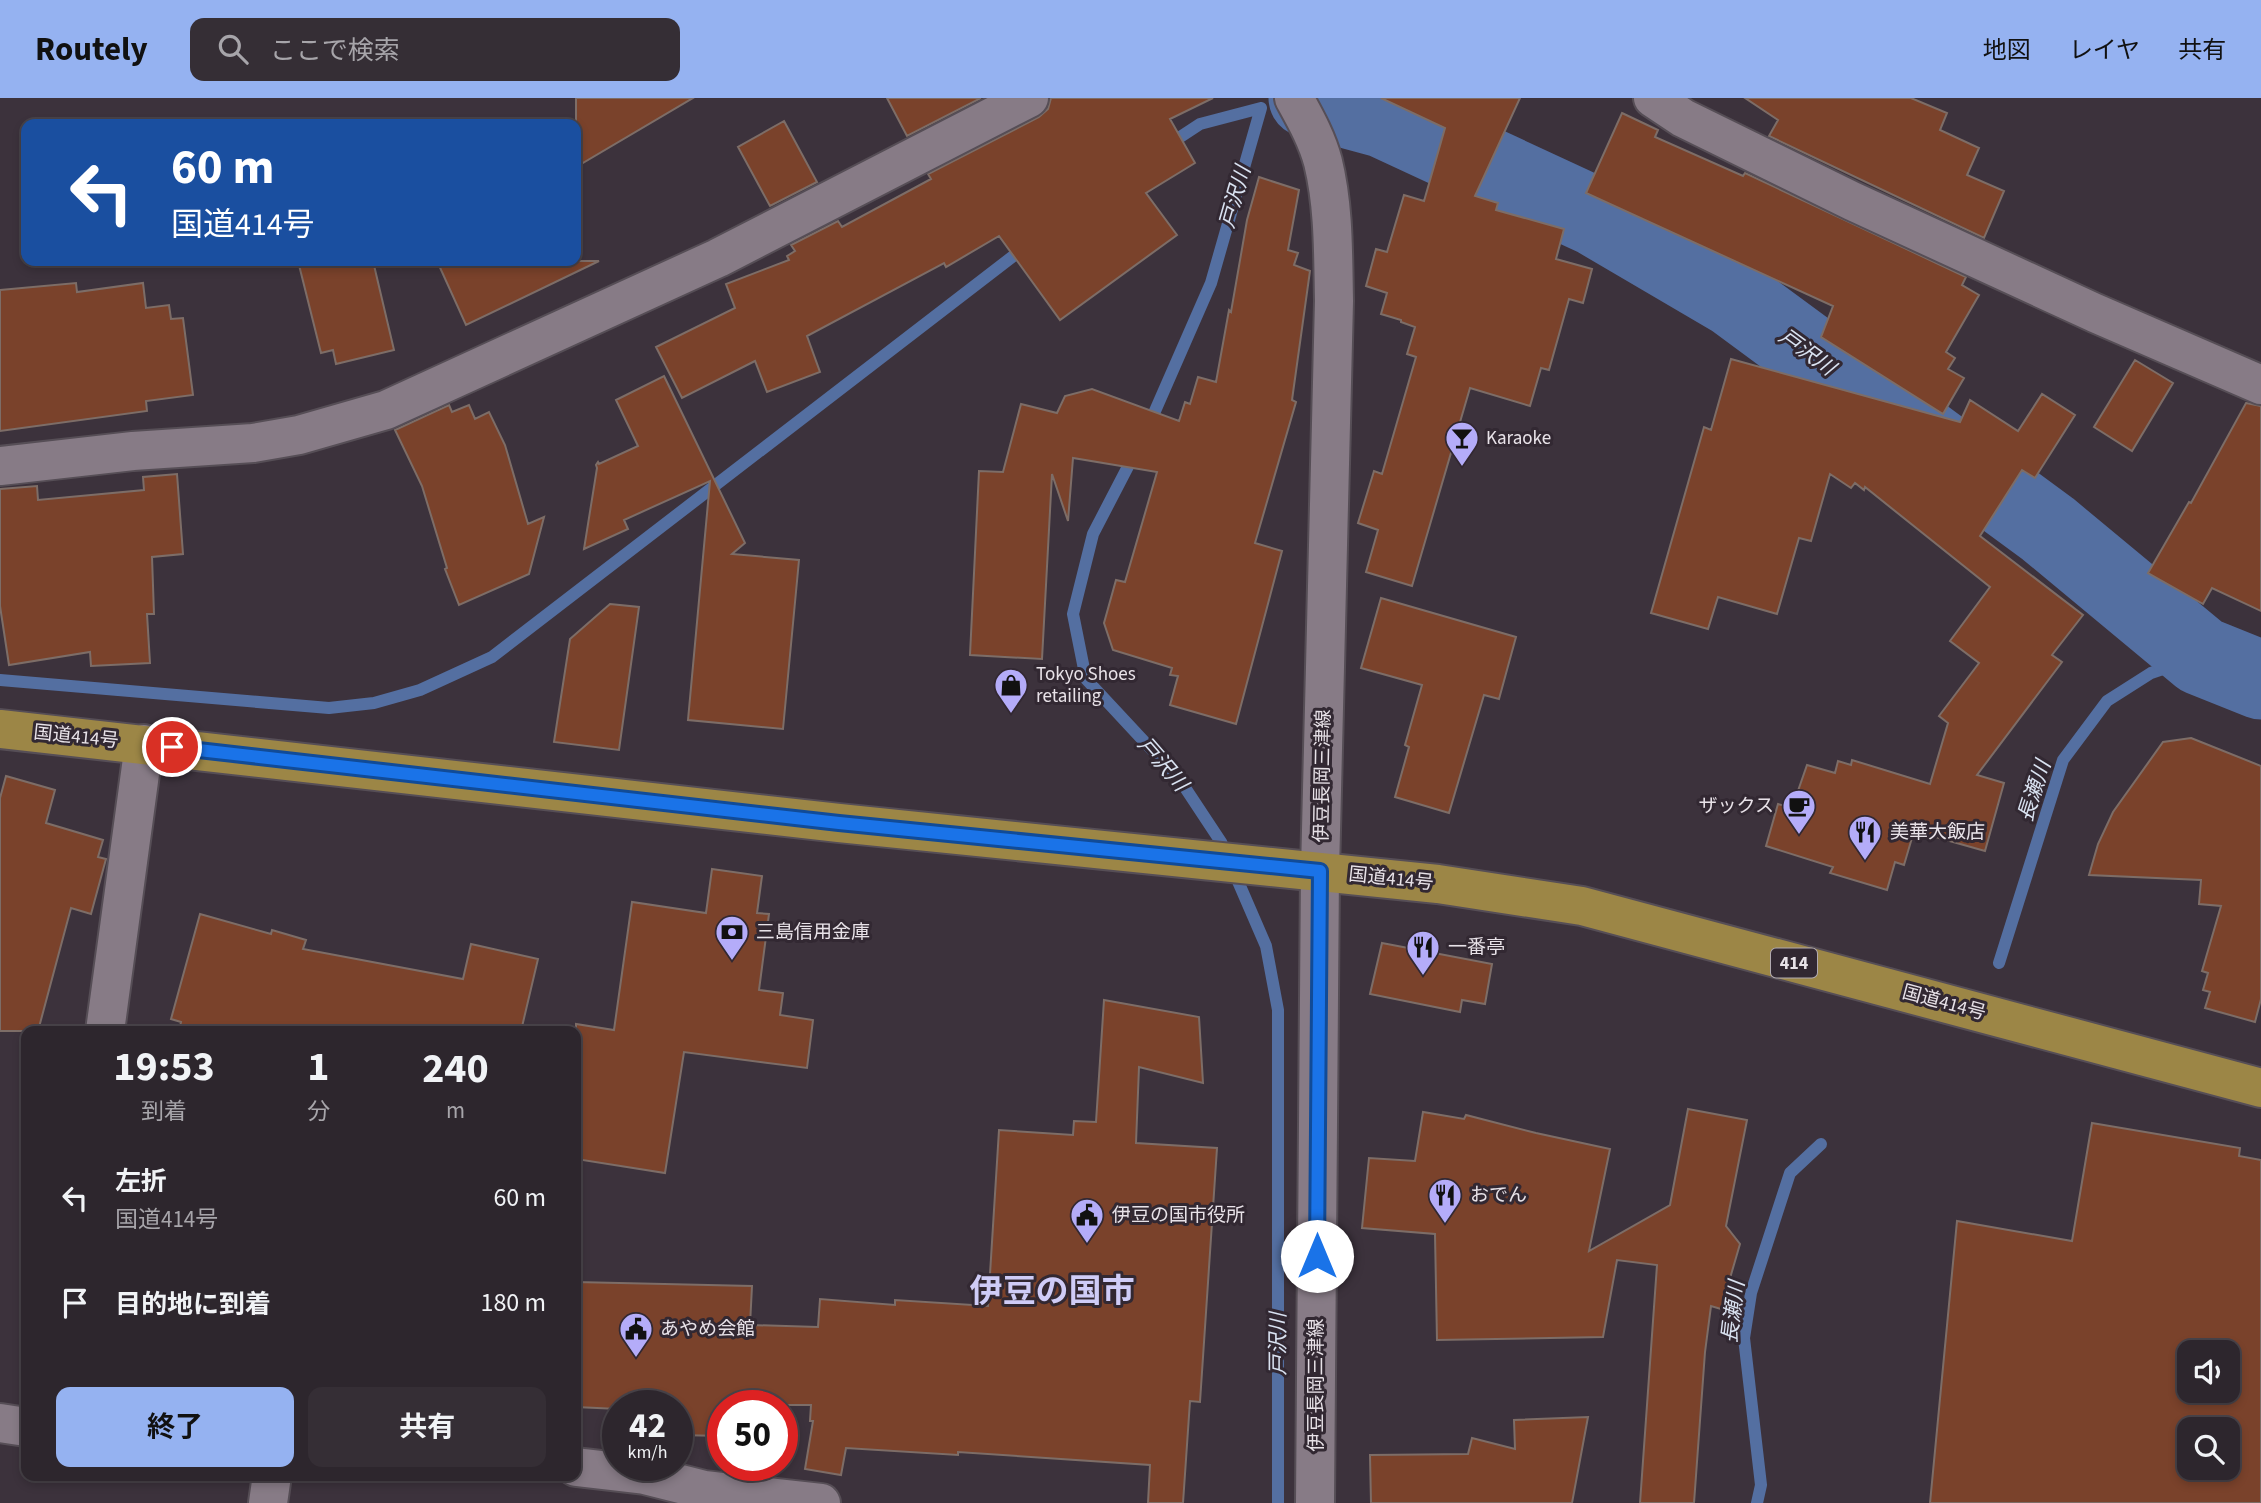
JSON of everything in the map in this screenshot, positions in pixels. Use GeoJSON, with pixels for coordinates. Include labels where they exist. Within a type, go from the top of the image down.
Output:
{"type":"FeatureCollection","features":[{"type":"Feature","properties":{"kind":"highway","name":"国道414号"},"geometry":{"type":"LineString","coordinates":[[0,729],[839,823],[1438,884],[1582,906],[2261,1088]]}},
{"type":"Feature","properties":{"kind":"street"},"geometry":{"type":"LineString","coordinates":[[0,466],[133,451],[253,443],[299,435],[386,410],[718,258],[1029,98]]}},
{"type":"Feature","properties":{"kind":"street","name":"伊豆長岡三津線"},"geometry":{"type":"LineString","coordinates":[[1294,98],[1309,126],[1322,160],[1332,211],[1334,301],[1320,871],[1315,1503]]}},
{"type":"Feature","properties":{"kind":"street"},"geometry":{"type":"LineString","coordinates":[[1653,98],[1683,118],[1852,201],[2095,313],[2261,385]]}},
{"type":"Feature","properties":{"kind":"street"},"geometry":{"type":"LineString","coordinates":[[106,1026],[144,744]]}},
{"type":"Feature","properties":{"kind":"street"},"geometry":{"type":"LineString","coordinates":[[0,1423],[21,1426]]}},
{"type":"Feature","properties":{"kind":"street"},"geometry":{"type":"LineString","coordinates":[[581,1468],[645,1475],[704,1490],[821,1503]]}},
{"type":"Feature","properties":{"kind":"street"},"geometry":{"type":"LineString","coordinates":[[268,1503],[271,1481]]}},
{"type":"Feature","properties":{"kind":"building"},"geometry":{"type":"Polygon","coordinates":[[[576,98],[693,98],[581,164],[581,119],[576,119],[576,98]]]}},
{"type":"Feature","properties":{"kind":"building"},"geometry":{"type":"Polygon","coordinates":[[[887,98],[981,98],[907,136],[887,98]]]}},
{"type":"Feature","properties":{"kind":"building"},"geometry":{"type":"Polygon","coordinates":[[[1051,98],[1213,98],[1170,119],[1195,163],[1146,193],[1177,235],[1060,320],[999,236],[946,267],[944,263],[807,336],[820,372],[767,392],[755,361],[682,398],[656,347],[735,308],[726,284],[789,260],[787,256],[795,251],[791,245],[838,221],[842,227],[931,179],[928,174],[1039,117],[1048,109],[1051,98]]]}},
{"type":"Feature","properties":{"kind":"building"},"geometry":{"type":"Polygon","coordinates":[[[1381,98],[1520,98],[1475,196],[1498,203],[1496,210],[1564,229],[1556,259],[1592,269],[1583,303],[1569,299],[1549,370],[1541,368],[1530,406],[1470,388],[1412,586],[1366,572],[1378,530],[1358,523],[1374,471],[1382,474],[1416,357],[1407,354],[1415,327],[1381,314],[1387,293],[1366,286],[1376,249],[1387,252],[1404,195],[1424,201],[1445,128],[1381,98]]]}},
{"type":"Feature","properties":{"kind":"building"},"geometry":{"type":"Polygon","coordinates":[[[1745,98],[1911,98],[1947,113],[1940,130],[1979,148],[1967,175],[2004,191],[1984,238],[1769,136],[1778,120],[1745,98]]]}},
{"type":"Feature","properties":{"kind":"building"},"geometry":{"type":"Polygon","coordinates":[[[1622,113],[1658,130],[1655,137],[1743,176],[1745,173],[1966,277],[1962,285],[1979,295],[1946,352],[1955,358],[1948,369],[1964,378],[1943,414],[1821,337],[1833,306],[1586,193],[1622,113]]]}},
{"type":"Feature","properties":{"kind":"building"},"geometry":{"type":"Polygon","coordinates":[[[784,121],[817,182],[770,206],[738,147],[784,121]]]}},
{"type":"Feature","properties":{"kind":"building"},"geometry":{"type":"Polygon","coordinates":[[[1259,177],[1299,190],[1288,250],[1298,253],[1294,265],[1310,271],[1292,400],[1296,402],[1255,543],[1282,551],[1236,724],[1170,705],[1178,676],[1170,675],[1172,668],[1113,650],[1104,623],[1116,580],[1125,582],[1157,472],[1073,458],[1068,521],[1052,474],[1042,659],[970,655],[979,471],[1003,472],[1021,404],[1057,413],[1065,396],[1092,389],[1179,421],[1185,402],[1190,404],[1198,377],[1216,382],[1247,220],[1259,177]]]}},
{"type":"Feature","properties":{"kind":"building"},"geometry":{"type":"Polygon","coordinates":[[[581,261],[599,261],[466,325],[439,266],[581,266],[581,261]]]}},
{"type":"Feature","properties":{"kind":"building"},"geometry":{"type":"Polygon","coordinates":[[[299,266],[374,266],[394,350],[336,364],[333,350],[321,353],[299,266]]]}},
{"type":"Feature","properties":{"kind":"building"},"geometry":{"type":"Polygon","coordinates":[[[76,283],[77,292],[143,283],[146,308],[169,305],[171,319],[183,318],[193,395],[146,401],[147,411],[0,431],[0,290],[76,283]]]}},
{"type":"Feature","properties":{"kind":"building"},"geometry":{"type":"Polygon","coordinates":[[[1731,359],[1960,422],[1970,400],[2018,431],[2042,394],[2075,415],[2035,478],[2022,470],[1980,536],[2083,615],[2052,655],[2062,662],[1977,775],[2004,783],[1985,851],[1914,831],[1904,865],[1895,862],[1887,890],[1830,873],[1833,867],[1766,846],[1778,804],[1792,808],[1807,765],[1835,773],[1838,761],[1851,765],[1852,760],[1930,784],[1948,723],[1939,716],[1979,663],[1950,641],[1990,587],[1865,487],[1864,490],[1855,483],[1851,488],[1830,474],[1811,541],[1799,538],[1777,614],[1718,597],[1708,629],[1651,613],[1704,427],[1711,430],[1731,359]]]}},
{"type":"Feature","properties":{"kind":"building"},"geometry":{"type":"Polygon","coordinates":[[[2135,360],[2173,383],[2132,451],[2094,427],[2135,360]]]}},
{"type":"Feature","properties":{"kind":"building"},"geometry":{"type":"Polygon","coordinates":[[[664,376],[745,543],[732,554],[799,560],[783,729],[688,720],[710,481],[624,520],[628,529],[584,549],[596,465],[638,446],[616,400],[664,376]]]}},
{"type":"Feature","properties":{"kind":"building"},"geometry":{"type":"Polygon","coordinates":[[[2246,403],[2261,406],[2261,611],[2212,588],[2203,604],[2148,573],[2189,502],[2191,503],[2246,403]]]}},
{"type":"Feature","properties":{"kind":"building"},"geometry":{"type":"Polygon","coordinates":[[[449,405],[452,412],[469,405],[475,419],[489,412],[505,445],[528,524],[544,517],[529,574],[459,605],[445,569],[447,568],[422,486],[395,430],[449,405]]]}},
{"type":"Feature","properties":{"kind":"building"},"geometry":{"type":"Polygon","coordinates":[[[177,474],[183,554],[152,557],[154,614],[147,614],[150,663],[91,666],[90,652],[9,665],[0,606],[0,489],[37,486],[38,500],[144,490],[143,477],[177,474]]]}},
{"type":"Feature","properties":{"kind":"building"},"geometry":{"type":"Polygon","coordinates":[[[1381,598],[1516,637],[1499,699],[1484,695],[1449,813],[1395,797],[1409,747],[1405,745],[1422,685],[1361,668],[1381,598]]]}},
{"type":"Feature","properties":{"kind":"building"},"geometry":{"type":"Polygon","coordinates":[[[610,604],[639,607],[619,750],[554,742],[570,639],[610,604]]]}},
{"type":"Feature","properties":{"kind":"building"},"geometry":{"type":"Polygon","coordinates":[[[2191,738],[2261,766],[2261,999],[2255,1022],[2205,1008],[2210,992],[2203,990],[2208,973],[2202,971],[2221,906],[2199,904],[2201,880],[2089,875],[2098,844],[2113,812],[2163,742],[2191,738]]]}},
{"type":"Feature","properties":{"kind":"building"},"geometry":{"type":"Polygon","coordinates":[[[6,776],[55,790],[46,823],[103,840],[98,857],[106,859],[91,914],[71,908],[39,1026],[21,1026],[21,1031],[0,1031],[0,798],[6,776]]]}},
{"type":"Feature","properties":{"kind":"building"},"geometry":{"type":"Polygon","coordinates":[[[712,869],[762,876],[757,913],[769,914],[759,990],[783,993],[780,1015],[813,1020],[807,1068],[684,1052],[665,1173],[581,1160],[581,1026],[576,1024],[614,1030],[632,902],[706,913],[712,869]]]}},
{"type":"Feature","properties":{"kind":"building"},"geometry":{"type":"Polygon","coordinates":[[[200,914],[271,934],[272,930],[306,940],[303,949],[463,979],[471,944],[538,959],[522,1026],[180,1026],[181,1022],[171,1019],[200,914]]]}},
{"type":"Feature","properties":{"kind":"building"},"geometry":{"type":"Polygon","coordinates":[[[1382,943],[1492,964],[1485,1004],[1462,1000],[1460,1012],[1370,994],[1382,943]]]}},
{"type":"Feature","properties":{"kind":"building"},"geometry":{"type":"Polygon","coordinates":[[[1104,1000],[1199,1017],[1203,1083],[1139,1067],[1136,1143],[1217,1148],[1200,1402],[1190,1401],[1183,1503],[1148,1503],[1150,1465],[958,1452],[958,1455],[846,1448],[841,1475],[805,1469],[813,1421],[810,1421],[811,1405],[798,1405],[798,1390],[707,1390],[707,1436],[693,1435],[693,1390],[602,1390],[602,1408],[581,1407],[581,1282],[752,1286],[750,1325],[818,1327],[820,1299],[895,1305],[895,1300],[988,1306],[999,1130],[1073,1135],[1074,1121],[1096,1122],[1104,1000]]]}},
{"type":"Feature","properties":{"kind":"building"},"geometry":{"type":"Polygon","coordinates":[[[1688,1109],[1747,1120],[1726,1226],[1740,1244],[1721,1309],[1711,1306],[1694,1503],[1640,1503],[1657,1265],[1617,1260],[1603,1337],[1437,1340],[1435,1234],[1362,1228],[1369,1158],[1415,1161],[1423,1112],[1464,1119],[1466,1115],[1610,1149],[1589,1251],[1670,1205],[1688,1109]]]}},
{"type":"Feature","properties":{"kind":"building"},"geometry":{"type":"Polygon","coordinates":[[[2092,1123],[2240,1148],[2239,1156],[2261,1160],[2261,1503],[1930,1503],[1957,1221],[2072,1241],[2092,1123]]]}},
{"type":"Feature","properties":{"kind":"building"},"geometry":{"type":"Polygon","coordinates":[[[1588,1417],[1572,1503],[1371,1503],[1370,1455],[1468,1454],[1472,1438],[1515,1449],[1514,1420],[1588,1417]]]}},
{"type":"Feature","properties":{"kind":"waterway","name":"戸沢川"},"geometry":{"type":"LineString","coordinates":[[1308,98],[1382,118],[1596,217],[1734,298],[2048,529],[2201,656],[2261,680]]}},
{"type":"Feature","properties":{"kind":"waterway"},"geometry":{"type":"LineString","coordinates":[[1168,145],[1200,124],[1261,108]]}},
{"type":"Feature","properties":{"kind":"waterway","name":"戸沢川"},"geometry":{"type":"LineString","coordinates":[[1148,427],[1211,283],[1261,108]]}},
{"type":"Feature","properties":{"kind":"waterway"},"geometry":{"type":"LineString","coordinates":[[0,680],[329,708],[374,703],[420,690],[492,657],[1025,247]]}},
{"type":"Feature","properties":{"kind":"waterway","name":"戸沢川"},"geometry":{"type":"LineString","coordinates":[[1135,453],[1093,534],[1073,614],[1086,679],[1180,780],[1221,842],[1266,946],[1278,1010],[1278,1503]]}},
{"type":"Feature","properties":{"kind":"waterway","name":"長瀬川"},"geometry":{"type":"LineString","coordinates":[[1999,963],[2063,760],[2107,701],[2151,673],[2201,656]]}},
{"type":"Feature","properties":{"kind":"waterway","name":"長瀬川"},"geometry":{"type":"LineString","coordinates":[[1757,1503],[1761,1485],[1744,1338],[1751,1293],[1790,1173],[1821,1144]]}},
{"type":"Feature","properties":{"kind":"place","name":"Karaoke"},"geometry":{"type":"Point","coordinates":[1462,468]}},
{"type":"Feature","properties":{"kind":"place","name":"Tokyo Shoes retailing"},"geometry":{"type":"Point","coordinates":[1011,715]}},
{"type":"Feature","properties":{"kind":"place","name":"ザックス"},"geometry":{"type":"Point","coordinates":[1799,836]}},
{"type":"Feature","properties":{"kind":"place","name":"美華大飯店"},"geometry":{"type":"Point","coordinates":[1865,862]}},
{"type":"Feature","properties":{"kind":"place","name":"三島信用金庫"},"geometry":{"type":"Point","coordinates":[732,962]}},
{"type":"Feature","properties":{"kind":"place","name":"一番亭"},"geometry":{"type":"Point","coordinates":[1423,977]}},
{"type":"Feature","properties":{"kind":"place","name":"おでん"},"geometry":{"type":"Point","coordinates":[1445,1225]}},
{"type":"Feature","properties":{"kind":"place","name":"伊豆の国市役所"},"geometry":{"type":"Point","coordinates":[1087,1245]}},
{"type":"Feature","properties":{"kind":"place","name":"あやめ会館"},"geometry":{"type":"Point","coordinates":[636,1359]}},
{"type":"Feature","properties":{"kind":"district","name":"伊豆の国市"},"geometry":{"type":"Point","coordinates":[1052,1291]}},
{"type":"Feature","properties":{"kind":"route"},"geometry":{"type":"LineString","coordinates":[[172,747],[839,823],[1320,871],[1317,1256]]}}]}
